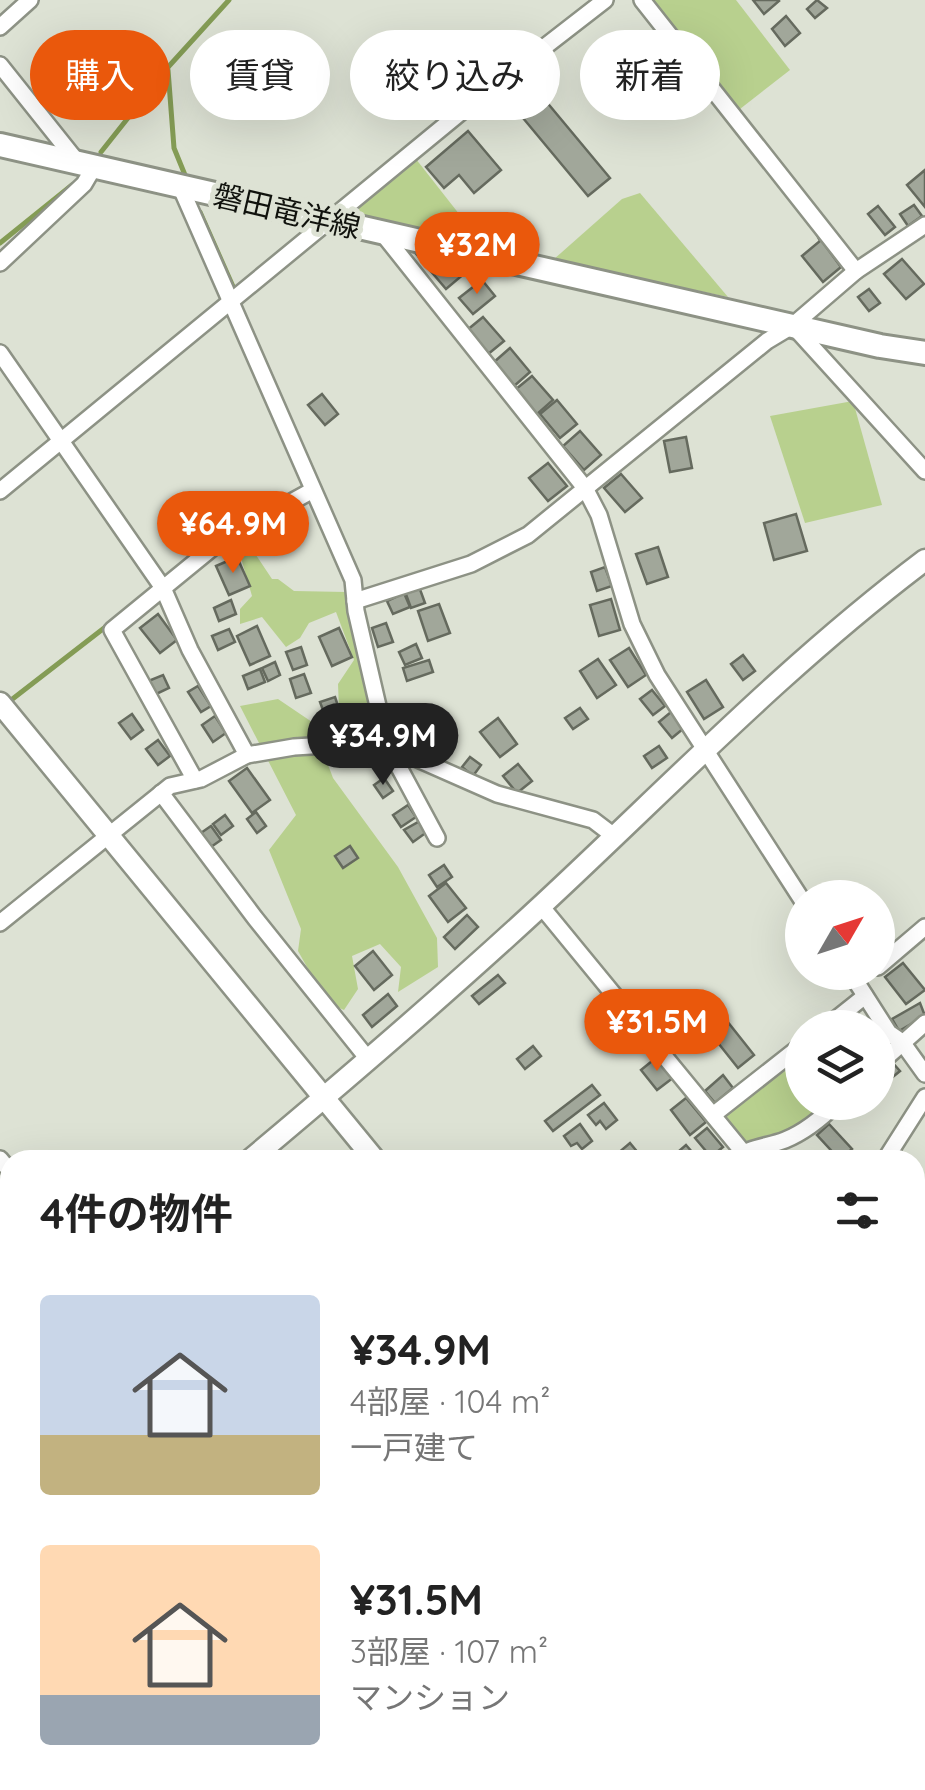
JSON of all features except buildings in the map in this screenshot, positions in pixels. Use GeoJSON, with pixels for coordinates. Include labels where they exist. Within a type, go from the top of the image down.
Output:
{"type":"FeatureCollection","features":[{"type":"Feature","properties":{"kind":"main road","name":"磐田竜洋線"},"geometry":{"type":"LineString","coordinates":[[0,145],[880,346],[925,353]]}},
{"type":"Feature","properties":{"kind":"street"},"geometry":{"type":"LineString","coordinates":[[0,26],[30,0]]}},
{"type":"Feature","properties":{"kind":"street"},"geometry":{"type":"LineString","coordinates":[[0,491],[466,108],[605,0]]}},
{"type":"Feature","properties":{"kind":"street"},"geometry":{"type":"LineString","coordinates":[[645,1],[856,271]]}},
{"type":"Feature","properties":{"kind":"street"},"geometry":{"type":"LineString","coordinates":[[0,64],[87,165],[84,184],[0,264]]}},
{"type":"Feature","properties":{"kind":"street"},"geometry":{"type":"LineString","coordinates":[[180,186],[353,580],[387,746],[437,838]]}},
{"type":"Feature","properties":{"kind":"street"},"geometry":{"type":"LineString","coordinates":[[355,601],[487,556],[528,535],[856,271],[925,225]]}},
{"type":"Feature","properties":{"kind":"street"},"geometry":{"type":"LineString","coordinates":[[382,234],[586,488],[599,515],[632,624],[658,676],[789,880]]}},
{"type":"Feature","properties":{"kind":"street"},"geometry":{"type":"LineString","coordinates":[[792,326],[925,471]]}},
{"type":"Feature","properties":{"kind":"street"},"geometry":{"type":"LineString","coordinates":[[0,353],[163,588],[190,650],[247,756]]}},
{"type":"Feature","properties":{"kind":"street"},"geometry":{"type":"LineString","coordinates":[[194,780],[112,630],[222,540],[313,490]]}},
{"type":"Feature","properties":{"kind":"street"},"geometry":{"type":"LineString","coordinates":[[262,1150],[541,906],[864,606],[925,560]]}},
{"type":"Feature","properties":{"kind":"street"},"geometry":{"type":"LineString","coordinates":[[0,703],[366,1150]]}},
{"type":"Feature","properties":{"kind":"street"},"geometry":{"type":"LineString","coordinates":[[0,923],[170,786],[194,780],[247,756],[294,747],[379,742],[497,794],[592,820],[614,836]]}},
{"type":"Feature","properties":{"kind":"street"},"geometry":{"type":"LineString","coordinates":[[162,793],[262,928],[368,1059]]}},
{"type":"Feature","properties":{"kind":"street"},"geometry":{"type":"LineString","coordinates":[[541,906],[713,1116],[734,1150]]}},
{"type":"Feature","properties":{"kind":"street"},"geometry":{"type":"LineString","coordinates":[[895,953],[925,927]]}},
{"type":"Feature","properties":{"kind":"street"},"geometry":{"type":"LineString","coordinates":[[862,990],[889,1033],[902,1042],[925,1074]]}},
{"type":"Feature","properties":{"kind":"street"},"geometry":{"type":"LineString","coordinates":[[895,1049],[925,1023]]}},
{"type":"Feature","properties":{"kind":"street"},"geometry":{"type":"LineString","coordinates":[[713,1116],[785,1059]]}},
{"type":"Feature","properties":{"kind":"street"},"geometry":{"type":"LineString","coordinates":[[891,1150],[925,1097]]}},
{"type":"Feature","properties":{"kind":"street"},"geometry":{"type":"LineString","coordinates":[[756,1150],[788,1139],[819,1120]]}},
{"type":"Feature","properties":{"kind":"green space"},"geometry":{"type":"Polygon","coordinates":[[[649,0],[736,0],[790,70],[731,116],[720,100],[720,30],[670,30],[649,0]]]}},
{"type":"Feature","properties":{"kind":"green space"},"geometry":{"type":"Polygon","coordinates":[[[412,154],[485,247],[346,216],[412,154]]]}},
{"type":"Feature","properties":{"kind":"green space"},"geometry":{"type":"Polygon","coordinates":[[[640,193],[728,297],[553,260],[622,199],[640,193]]]}},
{"type":"Feature","properties":{"kind":"green space"},"geometry":{"type":"Polygon","coordinates":[[[853,401],[882,505],[805,523],[770,416],[853,401]]]}},
{"type":"Feature","properties":{"kind":"green space"},"geometry":{"type":"Polygon","coordinates":[[[244,537],[272,579],[294,591],[346,592],[356,607],[385,738],[360,735],[333,744],[339,709],[338,684],[354,660],[336,612],[309,623],[300,638],[286,647],[262,617],[240,624],[240,609],[252,596],[237,544],[244,537]]]}},
{"type":"Feature","properties":{"kind":"green space"},"geometry":{"type":"Polygon","coordinates":[[[278,699],[312,722],[333,778],[398,867],[437,938],[438,967],[398,992],[401,967],[380,944],[352,956],[358,989],[344,1010],[335,1006],[316,983],[298,951],[301,929],[269,850],[296,815],[240,706],[278,699]]]}},
{"type":"Feature","properties":{"kind":"green space"},"geometry":{"type":"Polygon","coordinates":[[[785,1058],[785,1120],[817,1120],[741,1150],[713,1115],[785,1058]]]}},
{"type":"Feature","properties":{"kind":"waterway"},"geometry":{"type":"LineString","coordinates":[[101,152],[170,65],[229,0]]}},
{"type":"Feature","properties":{"kind":"waterway"},"geometry":{"type":"LineString","coordinates":[[170,96],[174,148],[185,175]]}},
{"type":"Feature","properties":{"kind":"waterway"},"geometry":{"type":"LineString","coordinates":[[0,243],[72,185]]}},
{"type":"Feature","properties":{"kind":"waterway"},"geometry":{"type":"LineString","coordinates":[[200,212],[235,291]]}},
{"type":"Feature","properties":{"kind":"waterway"},"geometry":{"type":"LineString","coordinates":[[6,704],[108,625]]}}]}
